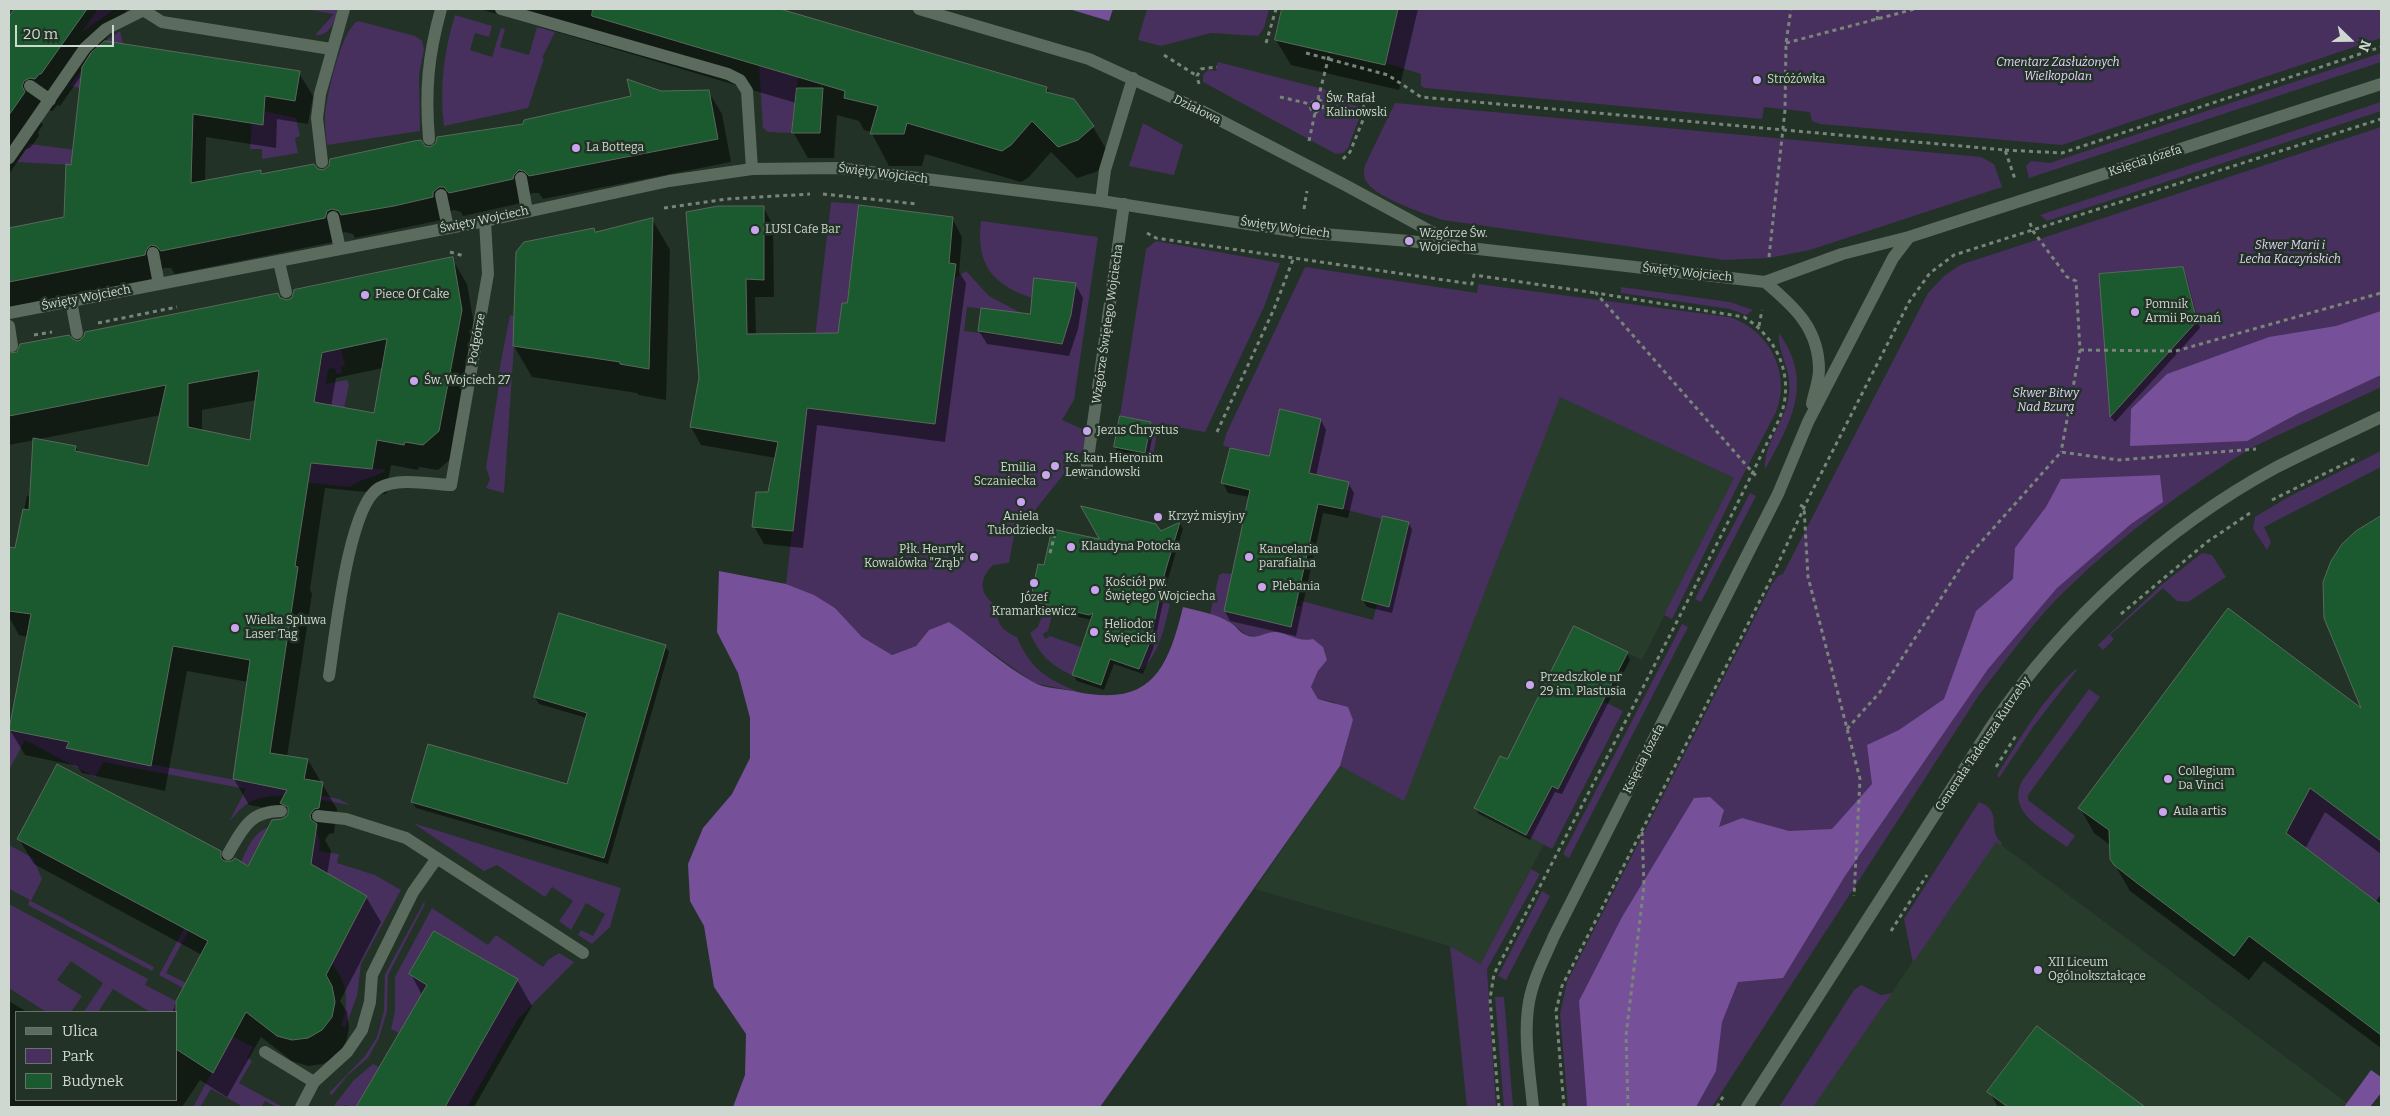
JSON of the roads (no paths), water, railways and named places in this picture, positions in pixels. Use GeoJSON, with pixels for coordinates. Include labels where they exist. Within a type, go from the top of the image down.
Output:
{"type":"FeatureCollection","features":[{"type":"Feature","properties":{"kind":"street"},"geometry":{"type":"LineString","coordinates":[[322,162],[317,118],[320,94],[344,9]]}},
{"type":"Feature","properties":{"kind":"street"},"geometry":{"type":"LineString","coordinates":[[429,139],[426,75],[441,9]]}},
{"type":"Feature","properties":{"kind":"street"},"geometry":{"type":"LineString","coordinates":[[501,9],[728,74],[740,80],[746,91],[752,169]]}},
{"type":"Feature","properties":{"kind":"street","name":"Działowa"},"geometry":{"type":"LineString","coordinates":[[919,9],[1089,59],[1133,78],[1328,176],[1460,247]]}},
{"type":"Feature","properties":{"kind":"street"},"geometry":{"type":"LineString","coordinates":[[9,158],[85,48],[106,29],[144,10],[162,22],[332,49]]}},
{"type":"Feature","properties":{"kind":"street"},"geometry":{"type":"LineString","coordinates":[[1101,200],[1105,170],[1133,78]]}},
{"type":"Feature","properties":{"kind":"street","name":"Księcia Józefa"},"geometry":{"type":"LineString","coordinates":[[1808,422],[1819,371],[1815,340],[1798,310],[1765,282],[1842,254],[1909,238],[2381,84]]}},
{"type":"Feature","properties":{"kind":"street"},"geometry":{"type":"LineString","coordinates":[[30,86],[50,100]]}},
{"type":"Feature","properties":{"kind":"street","name":"Święty Wojciech"},"geometry":{"type":"LineString","coordinates":[[9,313],[485,221],[669,181],[752,169],[838,168],[1101,200],[1299,232],[1460,247],[1765,282]]}},
{"type":"Feature","properties":{"kind":"street"},"geometry":{"type":"LineString","coordinates":[[521,178],[527,211]]}},
{"type":"Feature","properties":{"kind":"street"},"geometry":{"type":"LineString","coordinates":[[441,195],[448,228]]}},
{"type":"Feature","properties":{"kind":"street","name":"Wzgórze Świętego Wojciecha"},"geometry":{"type":"LineString","coordinates":[[1086,473],[1124,204]]}},
{"type":"Feature","properties":{"kind":"street"},"geometry":{"type":"LineString","coordinates":[[333,217],[340,249]]}},
{"type":"Feature","properties":{"kind":"street","name":"Podgórze"},"geometry":{"type":"LineString","coordinates":[[329,676],[352,540],[360,512],[368,498],[378,488],[388,484],[451,485],[488,274],[485,221]]}},
{"type":"Feature","properties":{"kind":"street","name":"Księcia Józefa"},"geometry":{"type":"LineString","coordinates":[[1533,1107],[1528,1031],[1529,1003],[1535,980],[1554,936],[1778,494],[1808,422],[1893,258],[1909,238]]}},
{"type":"Feature","properties":{"kind":"street"},"geometry":{"type":"LineString","coordinates":[[153,253],[159,284]]}},
{"type":"Feature","properties":{"kind":"street"},"geometry":{"type":"LineString","coordinates":[[280,262],[286,292]]}},
{"type":"Feature","properties":{"kind":"street"},"geometry":{"type":"LineString","coordinates":[[71,302],[76,330]]}},
{"type":"Feature","properties":{"kind":"street"},"geometry":{"type":"LineString","coordinates":[[9,326],[12,343]]}},
{"type":"Feature","properties":{"kind":"street","name":"Generała Tadeusza Kutrzeby"},"geometry":{"type":"LineString","coordinates":[[1746,1107],[1993,724],[2020,685],[2068,630],[2140,563],[2215,505],[2275,469],[2381,417]]}},
{"type":"Feature","properties":{"kind":"street"},"geometry":{"type":"LineString","coordinates":[[228,854],[247,822],[269,811],[281,811]]}},
{"type":"Feature","properties":{"kind":"street"},"geometry":{"type":"LineString","coordinates":[[318,816],[346,819],[406,838],[583,953]]}},
{"type":"Feature","properties":{"kind":"street"},"geometry":{"type":"LineString","coordinates":[[302,1107],[314,1082],[347,1052],[362,1030],[370,1002],[372,975],[413,892],[437,858]]}},
{"type":"Feature","properties":{"kind":"street"},"geometry":{"type":"LineString","coordinates":[[265,1052],[314,1082]]}},
{"type":"Feature","properties":{"kind":"place","name":"Stróżówka"},"geometry":{"type":"Point","coordinates":[1757,80]}},
{"type":"Feature","properties":{"kind":"place","name":"Św. Rafał Kalinowski"},"geometry":{"type":"Point","coordinates":[1316,106]}},
{"type":"Feature","properties":{"kind":"place","name":"La Bottega"},"geometry":{"type":"Point","coordinates":[576,148]}},
{"type":"Feature","properties":{"kind":"place","name":"LUSI Cafe Bar"},"geometry":{"type":"Point","coordinates":[755,230]}},
{"type":"Feature","properties":{"kind":"place","name":"Wzgórze Św. Wojciecha"},"geometry":{"type":"Point","coordinates":[1409,241]}},
{"type":"Feature","properties":{"kind":"place","name":"Piece Of Cake"},"geometry":{"type":"Point","coordinates":[365,295]}},
{"type":"Feature","properties":{"kind":"place","name":"Pomnik Armii Poznań"},"geometry":{"type":"Point","coordinates":[2135,312]}},
{"type":"Feature","properties":{"kind":"place","name":"Św. Wojciech 27"},"geometry":{"type":"Point","coordinates":[414,381]}},
{"type":"Feature","properties":{"kind":"place","name":"Jezus Chrystus"},"geometry":{"type":"Point","coordinates":[1087,431]}},
{"type":"Feature","properties":{"kind":"place","name":"Ks. kan. Hieronim Lewandowski"},"geometry":{"type":"Point","coordinates":[1055,466]}},
{"type":"Feature","properties":{"kind":"place","name":"Emilia Sczaniecka"},"geometry":{"type":"Point","coordinates":[1046,475]}},
{"type":"Feature","properties":{"kind":"place","name":"Aniela Tułodziecka"},"geometry":{"type":"Point","coordinates":[1021,502]}},
{"type":"Feature","properties":{"kind":"place","name":"Krzyż misyjny"},"geometry":{"type":"Point","coordinates":[1158,517]}},
{"type":"Feature","properties":{"kind":"place","name":"Klaudyna Potocka"},"geometry":{"type":"Point","coordinates":[1071,547]}},
{"type":"Feature","properties":{"kind":"place","name":"Płk. Henryk Kowalówka \"Zrąb\""},"geometry":{"type":"Point","coordinates":[974,557]}},
{"type":"Feature","properties":{"kind":"place","name":"Kancelaria parafialna"},"geometry":{"type":"Point","coordinates":[1249,557]}},
{"type":"Feature","properties":{"kind":"place","name":"Józef Kramarkiewicz"},"geometry":{"type":"Point","coordinates":[1034,583]}},
{"type":"Feature","properties":{"kind":"place","name":"Plebania"},"geometry":{"type":"Point","coordinates":[1262,587]}},
{"type":"Feature","properties":{"kind":"place","name":"Kościół pw. Świętego Wojciecha"},"geometry":{"type":"Point","coordinates":[1095,590]}},
{"type":"Feature","properties":{"kind":"place","name":"Wielka Spluwa Laser Tag"},"geometry":{"type":"Point","coordinates":[235,628]}},
{"type":"Feature","properties":{"kind":"place","name":"Heliodor Święcicki"},"geometry":{"type":"Point","coordinates":[1094,632]}},
{"type":"Feature","properties":{"kind":"place","name":"Przedszkole nr 29 im. Plastusia"},"geometry":{"type":"Point","coordinates":[1530,685]}},
{"type":"Feature","properties":{"kind":"place","name":"Collegium Da Vinci"},"geometry":{"type":"Point","coordinates":[2168,779]}},
{"type":"Feature","properties":{"kind":"place","name":"Aula artis"},"geometry":{"type":"Point","coordinates":[2163,812]}},
{"type":"Feature","properties":{"kind":"place","name":"XII Liceum Ogólnokształcące"},"geometry":{"type":"Point","coordinates":[2038,970]}},
{"type":"Feature","properties":{"kind":"park label","name":"Cmentarz Zasłużonych Wielkopolan"},"geometry":{"type":"Point","coordinates":[2058,70]}},
{"type":"Feature","properties":{"kind":"park label","name":"Skwer Marii i Lecha Kaczyńskich"},"geometry":{"type":"Point","coordinates":[2290,253]}},
{"type":"Feature","properties":{"kind":"park label","name":"Skwer Bitwy Nad Bzurą"},"geometry":{"type":"Point","coordinates":[2046,401]}}]}
